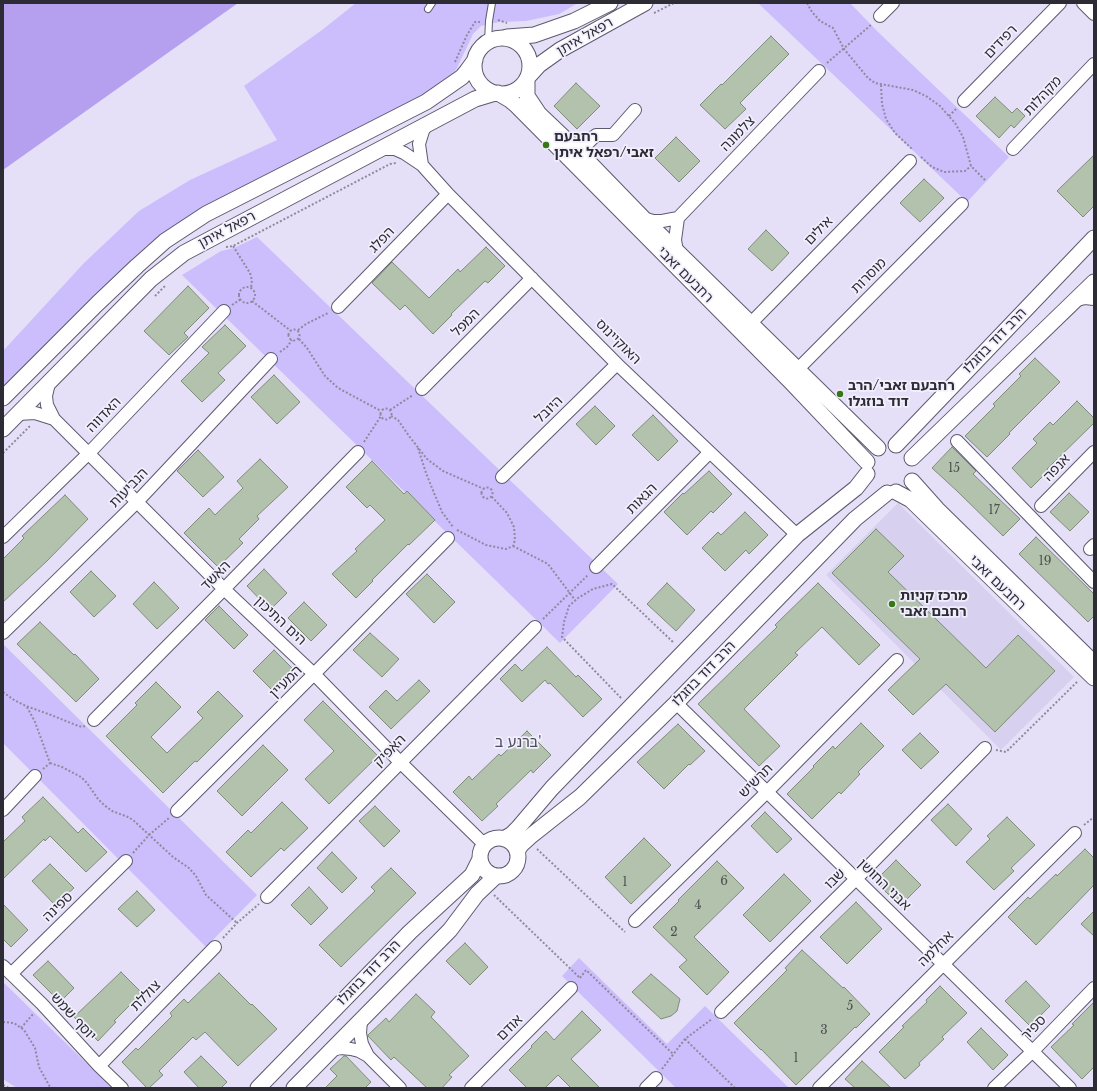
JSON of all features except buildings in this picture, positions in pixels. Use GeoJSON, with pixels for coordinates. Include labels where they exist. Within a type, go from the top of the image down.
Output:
{"type":"FeatureCollection","features":[{"type":"Feature","properties":{"kind":"street","name":"רפאל איתן"},"geometry":{"type":"LineString","coordinates":[[495,40],[534,35],[574,21],[610,3]]}},
{"type":"Feature","properties":{"kind":"street","name":"רפאל איתן"},"geometry":{"type":"LineString","coordinates":[[528,78],[539,65],[560,50],[644,3]]}},
{"type":"Feature","properties":{"kind":"street"},"geometry":{"type":"LineString","coordinates":[[880,16],[893,3]]}},
{"type":"Feature","properties":{"kind":"street","name":"רפידים"},"geometry":{"type":"LineString","coordinates":[[964,101],[1060,3]]}},
{"type":"Feature","properties":{"kind":"street"},"geometry":{"type":"LineString","coordinates":[[1083,3],[1094,14]]}},
{"type":"Feature","properties":{"kind":"street"},"geometry":{"type":"LineString","coordinates":[[506,38],[515,40],[524,48],[530,60],[528,78],[523,85],[515,91],[505,94],[488,90],[479,81],[475,72],[475,60],[479,49],[495,40],[506,38]]}},
{"type":"Feature","properties":{"kind":"street","name":"רפאל איתן"},"geometry":{"type":"LineString","coordinates":[[3,398],[97,304],[165,241],[206,214],[426,102],[462,77],[475,60]]}},
{"type":"Feature","properties":{"kind":"street","name":"מקהלות"},"geometry":{"type":"LineString","coordinates":[[1013,149],[1094,64]]}},
{"type":"Feature","properties":{"kind":"street","name":"צלמונה"},"geometry":{"type":"LineString","coordinates":[[678,218],[819,71]]}},
{"type":"Feature","properties":{"kind":"street","name":"רחבעם זאבי"},"geometry":{"type":"LineString","coordinates":[[528,78],[527,96],[539,114],[797,370],[878,448]]}},
{"type":"Feature","properties":{"kind":"street","name":"רפאל איתן"},"geometry":{"type":"LineString","coordinates":[[3,429],[151,279],[184,253],[475,99],[497,93]]}},
{"type":"Feature","properties":{"kind":"street","name":"רחבעם זאבי"},"geometry":{"type":"LineString","coordinates":[[497,93],[510,100],[786,376],[867,468]]}},
{"type":"Feature","properties":{"kind":"street"},"geometry":{"type":"LineString","coordinates":[[579,152],[596,135],[614,135],[635,110]]}},
{"type":"Feature","properties":{"kind":"street"},"geometry":{"type":"LineString","coordinates":[[422,165],[419,144],[427,124]]}},
{"type":"Feature","properties":{"kind":"street","name":"האוקיינוס"},"geometry":{"type":"LineString","coordinates":[[383,148],[395,148],[422,165],[448,194],[617,364],[797,535]]}},
{"type":"Feature","properties":{"kind":"street","name":"אילים"},"geometry":{"type":"LineString","coordinates":[[750,323],[910,161]]}},
{"type":"Feature","properties":{"kind":"street","name":"הפלג"},"geometry":{"type":"LineString","coordinates":[[338,308],[448,194]]}},
{"type":"Feature","properties":{"kind":"street","name":"מוסרות"},"geometry":{"type":"LineString","coordinates":[[797,370],[962,204]]}},
{"type":"Feature","properties":{"kind":"street"},"geometry":{"type":"LineString","coordinates":[[643,218],[653,221],[678,218],[675,240],[677,251]]}},
{"type":"Feature","properties":{"kind":"street","name":"הרב דוד בוזגלו"},"geometry":{"type":"LineString","coordinates":[[896,445],[1094,238]]}},
{"type":"Feature","properties":{"kind":"street","name":"המפל"},"geometry":{"type":"LineString","coordinates":[[422,389],[532,278]]}},
{"type":"Feature","properties":{"kind":"street","name":"הרב דוד בוזגלו"},"geometry":{"type":"LineString","coordinates":[[912,458],[1094,282]]}},
{"type":"Feature","properties":{"kind":"street"},"geometry":{"type":"LineString","coordinates":[[1076,300],[1085,298],[1094,299]]}},
{"type":"Feature","properties":{"kind":"street","name":"האדווה"},"geometry":{"type":"LineString","coordinates":[[3,537],[89,453],[224,311]]}},
{"type":"Feature","properties":{"kind":"street","name":"הנביעות"},"geometry":{"type":"LineString","coordinates":[[3,633],[137,502],[271,359]]}},
{"type":"Feature","properties":{"kind":"street","name":"היובל"},"geometry":{"type":"LineString","coordinates":[[502,477],[617,364]]}},
{"type":"Feature","properties":{"kind":"street","name":"הים התיכון"},"geometry":{"type":"LineString","coordinates":[[49,383],[46,396],[47,405],[54,419],[224,589],[314,674],[400,762],[485,845]]}},
{"type":"Feature","properties":{"kind":"street","name":"הים התיכון"},"geometry":{"type":"LineString","coordinates":[[18,414],[35,413],[54,419]]}},
{"type":"Feature","properties":{"kind":"street"},"geometry":{"type":"LineString","coordinates":[[957,440],[1094,582]]}},
{"type":"Feature","properties":{"kind":"street"},"geometry":{"type":"LineString","coordinates":[[504,839],[518,828],[552,788],[797,535],[856,488],[867,468],[873,452],[878,448],[889,444],[896,445],[906,450],[912,458],[915,472],[912,482],[907,487],[892,493],[879,490],[869,481],[867,468]]}},
{"type":"Feature","properties":{"kind":"street","name":"האשד"},"geometry":{"type":"LineString","coordinates":[[94,720],[358,452]]}},
{"type":"Feature","properties":{"kind":"street","name":"הגאות"},"geometry":{"type":"LineString","coordinates":[[596,567],[710,452]]}},
{"type":"Feature","properties":{"kind":"street","name":"אנפה"},"geometry":{"type":"LineString","coordinates":[[1041,506],[1094,452]]}},
{"type":"Feature","properties":{"kind":"street","name":"רחבעם זאבי"},"geometry":{"type":"LineString","coordinates":[[912,482],[937,509],[1094,663]]}},
{"type":"Feature","properties":{"kind":"street","name":"רחבעם זאבי"},"geometry":{"type":"LineString","coordinates":[[892,493],[911,500],[1088,677]]}},
{"type":"Feature","properties":{"kind":"street","name":"הרב דוד בוזגלו"},"geometry":{"type":"LineString","coordinates":[[517,851],[532,835],[580,797],[676,703],[854,519],[892,493]]}},
{"type":"Feature","properties":{"kind":"street","name":"המעיין"},"geometry":{"type":"LineString","coordinates":[[177,811],[448,538]]}},
{"type":"Feature","properties":{"kind":"street","name":"האפיק"},"geometry":{"type":"LineString","coordinates":[[267,897],[535,627]]}},
{"type":"Feature","properties":{"kind":"street","name":"תרשיש"},"geometry":{"type":"LineString","coordinates":[[636,921],[767,792],[897,660]]}},
{"type":"Feature","properties":{"kind":"street","name":"אבני החושן"},"geometry":{"type":"LineString","coordinates":[[676,703],[1070,1088]]}},
{"type":"Feature","properties":{"kind":"street","name":"שבו"},"geometry":{"type":"LineString","coordinates":[[721,1012],[985,748]]}},
{"type":"Feature","properties":{"kind":"street"},"geometry":{"type":"LineString","coordinates":[[3,810],[36,776]]}},
{"type":"Feature","properties":{"kind":"street","name":"אחלמה"},"geometry":{"type":"LineString","coordinates":[[819,1088],[1075,833]]}},
{"type":"Feature","properties":{"kind":"street"},"geometry":{"type":"LineString","coordinates":[[498,838],[504,839],[514,846],[517,851],[517,864],[509,873],[503,876],[496,876],[485,870],[480,859],[481,853],[483,847],[492,840],[498,838]]}},
{"type":"Feature","properties":{"kind":"street","name":"הרב דוד בוזגלו"},"geometry":{"type":"LineString","coordinates":[[258,1088],[410,932],[472,875],[480,859]]}},
{"type":"Feature","properties":{"kind":"street","name":"ספינה"},"geometry":{"type":"LineString","coordinates":[[7,970],[126,861]]}},
{"type":"Feature","properties":{"kind":"street","name":"הרב דוד בוזגלו"},"geometry":{"type":"LineString","coordinates":[[294,1088],[450,930],[477,894],[496,876]]}},
{"type":"Feature","properties":{"kind":"street","name":"צוללת"},"geometry":{"type":"LineString","coordinates":[[99,1066],[215,947]]}},
{"type":"Feature","properties":{"kind":"street","name":"יוסף שמש"},"geometry":{"type":"LineString","coordinates":[[7,970],[42,1004],[99,1066],[122,1088]]}},
{"type":"Feature","properties":{"kind":"street","name":"אודם"},"geometry":{"type":"LineString","coordinates":[[471,1088],[571,988]]}},
{"type":"Feature","properties":{"kind":"street","name":"ספיר"},"geometry":{"type":"LineString","coordinates":[[994,1088],[1033,1051],[1094,988]]}},
{"type":"Feature","properties":{"kind":"street"},"geometry":{"type":"LineString","coordinates":[[360,1021],[362,1044],[368,1056]]}},
{"type":"Feature","properties":{"kind":"street"},"geometry":{"type":"LineString","coordinates":[[331,1050],[341,1048],[360,1051],[368,1056],[400,1088]]}},
{"type":"Feature","properties":{"kind":"street"},"geometry":{"type":"LineString","coordinates":[[646,1088],[656,1078]]}},
{"type":"Feature","properties":{"kind":"lane"},"geometry":{"type":"LineString","coordinates":[[492,3],[489,20],[495,40]]}},
{"type":"Feature","properties":{"kind":"path"},"geometry":{"type":"LineString","coordinates":[[807,3],[812,12],[820,21],[833,28],[844,49],[868,78],[881,85],[913,90],[926,96],[940,106],[955,123],[963,137],[971,166],[985,180]]}},
{"type":"Feature","properties":{"kind":"path"},"geometry":{"type":"LineString","coordinates":[[819,71],[880,16]]}},
{"type":"Feature","properties":{"kind":"path"},"geometry":{"type":"LineString","coordinates":[[881,85],[882,105],[886,119],[895,133],[932,167],[944,172],[964,170],[971,166]]}},
{"type":"Feature","properties":{"kind":"path"},"geometry":{"type":"LineString","coordinates":[[220,248],[233,246],[388,166]]}},
{"type":"Feature","properties":{"kind":"path"},"geometry":{"type":"LineString","coordinates":[[233,246],[250,273],[252,280],[251,288],[255,294],[252,301]]}},
{"type":"Feature","properties":{"kind":"path"},"geometry":{"type":"LineString","coordinates":[[154,297],[171,281]]}},
{"type":"Feature","properties":{"kind":"path"},"geometry":{"type":"LineString","coordinates":[[251,288],[244,288],[240,291],[240,296],[243,300],[245,302],[252,301],[291,331],[298,330],[306,324],[338,308]]}},
{"type":"Feature","properties":{"kind":"path"},"geometry":{"type":"LineString","coordinates":[[298,330],[300,335],[299,339],[329,380],[338,388],[381,411]]}},
{"type":"Feature","properties":{"kind":"path"},"geometry":{"type":"LineString","coordinates":[[291,331],[289,336],[292,340]]}},
{"type":"Feature","properties":{"kind":"path"},"geometry":{"type":"LineString","coordinates":[[271,359],[287,347],[292,340],[299,339]]}},
{"type":"Feature","properties":{"kind":"path"},"geometry":{"type":"LineString","coordinates":[[381,411],[386,408],[390,410],[422,389]]}},
{"type":"Feature","properties":{"kind":"path"},"geometry":{"type":"LineString","coordinates":[[390,410],[391,416]]}},
{"type":"Feature","properties":{"kind":"path"},"geometry":{"type":"LineString","coordinates":[[358,452],[381,416],[381,411]]}},
{"type":"Feature","properties":{"kind":"path"},"geometry":{"type":"LineString","coordinates":[[381,416],[383,419],[387,419],[391,416]]}},
{"type":"Feature","properties":{"kind":"path"},"geometry":{"type":"LineString","coordinates":[[391,416],[398,420],[427,459],[443,471],[484,489],[487,488],[492,490],[492,497],[507,513],[514,527],[515,540],[513,546],[506,549],[486,546],[454,528],[442,512],[426,473],[418,448]]}},
{"type":"Feature","properties":{"kind":"path"},"geometry":{"type":"LineString","coordinates":[[3,453],[26,430]]}},
{"type":"Feature","properties":{"kind":"path"},"geometry":{"type":"LineString","coordinates":[[484,489],[482,494],[483,497],[487,499],[492,497]]}},
{"type":"Feature","properties":{"kind":"path"},"geometry":{"type":"LineString","coordinates":[[513,546],[548,564],[575,600]]}},
{"type":"Feature","properties":{"kind":"path"},"geometry":{"type":"LineString","coordinates":[[535,627],[596,567]]}},
{"type":"Feature","properties":{"kind":"path"},"geometry":{"type":"LineString","coordinates":[[622,699],[562,637],[564,622],[569,606],[575,600],[593,589],[612,584],[676,645]]}},
{"type":"Feature","properties":{"kind":"path"},"geometry":{"type":"LineString","coordinates":[[1006,752],[1088,677]]}},
{"type":"Feature","properties":{"kind":"path"},"geometry":{"type":"LineString","coordinates":[[3,692],[26,706],[82,727],[90,724],[94,720]]}},
{"type":"Feature","properties":{"kind":"path"},"geometry":{"type":"LineString","coordinates":[[26,706],[32,714],[50,763]]}},
{"type":"Feature","properties":{"kind":"path"},"geometry":{"type":"LineString","coordinates":[[36,776],[50,763]]}},
{"type":"Feature","properties":{"kind":"path"},"geometry":{"type":"LineString","coordinates":[[50,763],[62,767],[81,777],[104,805],[112,811],[133,820],[173,857],[189,868],[196,876],[206,895],[237,923]]}},
{"type":"Feature","properties":{"kind":"path"},"geometry":{"type":"LineString","coordinates":[[126,861],[149,835],[177,811]]}},
{"type":"Feature","properties":{"kind":"path"},"geometry":{"type":"LineString","coordinates":[[537,850],[625,932]]}},
{"type":"Feature","properties":{"kind":"path"},"geometry":{"type":"LineString","coordinates":[[496,896],[580,978]]}},
{"type":"Feature","properties":{"kind":"path"},"geometry":{"type":"LineString","coordinates":[[215,947],[237,923],[267,897]]}},
{"type":"Feature","properties":{"kind":"path"},"geometry":{"type":"LineString","coordinates":[[586,970],[673,1054]]}},
{"type":"Feature","properties":{"kind":"path"},"geometry":{"type":"LineString","coordinates":[[21,1028],[42,1004]]}},
{"type":"Feature","properties":{"kind":"path"},"geometry":{"type":"LineString","coordinates":[[656,1078],[685,1039],[721,1012]]}},
{"type":"Feature","properties":{"kind":"path"},"geometry":{"type":"LineString","coordinates":[[3,1022],[14,1023],[24,1030],[35,1048],[39,1067],[52,1088]]}},
{"type":"Feature","properties":{"kind":"path"},"geometry":{"type":"LineString","coordinates":[[685,1039],[735,1088]]}},
{"type":"Feature","properties":{"kind":"path"},"geometry":{"type":"LineString","coordinates":[[3,1085],[9,1088]]}},
{"type":"Feature","properties":{"kind":"shaded area"},"geometry":{"type":"Polygon","coordinates":[[[3,3],[238,3],[3,170],[3,3]]]}},
{"type":"Feature","properties":{"kind":"shaded area"},"geometry":{"type":"Polygon","coordinates":[[[356,3],[578,3],[559,14],[526,21],[499,22],[481,26],[473,34],[456,70],[439,89],[195,218],[3,394],[3,351],[84,263],[139,211],[190,180],[277,140],[244,86],[322,30],[356,3]]]}},
{"type":"Feature","properties":{"kind":"shaded area"},"geometry":{"type":"Polygon","coordinates":[[[758,3],[850,3],[878,32],[1009,157],[967,202],[758,3]]]}},
{"type":"Feature","properties":{"kind":"shaded area"},"geometry":{"type":"Polygon","coordinates":[[[257,237],[618,584],[560,643],[182,275],[221,251],[234,248],[257,237]]]}},
{"type":"Feature","properties":{"kind":"shaded area"},"geometry":{"type":"Polygon","coordinates":[[[898,503],[1074,677],[1001,750],[826,575],[898,503]]]}},
{"type":"Feature","properties":{"kind":"shaded area"},"geometry":{"type":"Polygon","coordinates":[[[3,644],[257,895],[206,947],[3,743],[3,644]]]}},
{"type":"Feature","properties":{"kind":"shaded area"},"geometry":{"type":"Polygon","coordinates":[[[579,958],[667,1044],[705,1006],[789,1088],[676,1088],[562,976],[579,958]]]}},
{"type":"Feature","properties":{"kind":"shaded area"},"geometry":{"type":"Polygon","coordinates":[[[3,982],[112,1088],[17,1088],[3,1079],[3,982]]]}},
{"type":"Feature","properties":{"kind":"place","name":"רחבעם זאבי/רפאל איתן"},"geometry":{"type":"Point","coordinates":[546,145]}},
{"type":"Feature","properties":{"kind":"place","name":"רחבעם זאבי/הרב דוד בוזגלו"},"geometry":{"type":"Point","coordinates":[840,394]}},
{"type":"Feature","properties":{"kind":"place","name":"מרכז קניות רחבם זאבי"},"geometry":{"type":"Point","coordinates":[892,604]}},
{"type":"Feature","properties":{"kind":"district","name":"ברנע ב'"},"geometry":{"type":"Point","coordinates":[518,743]}}]}
